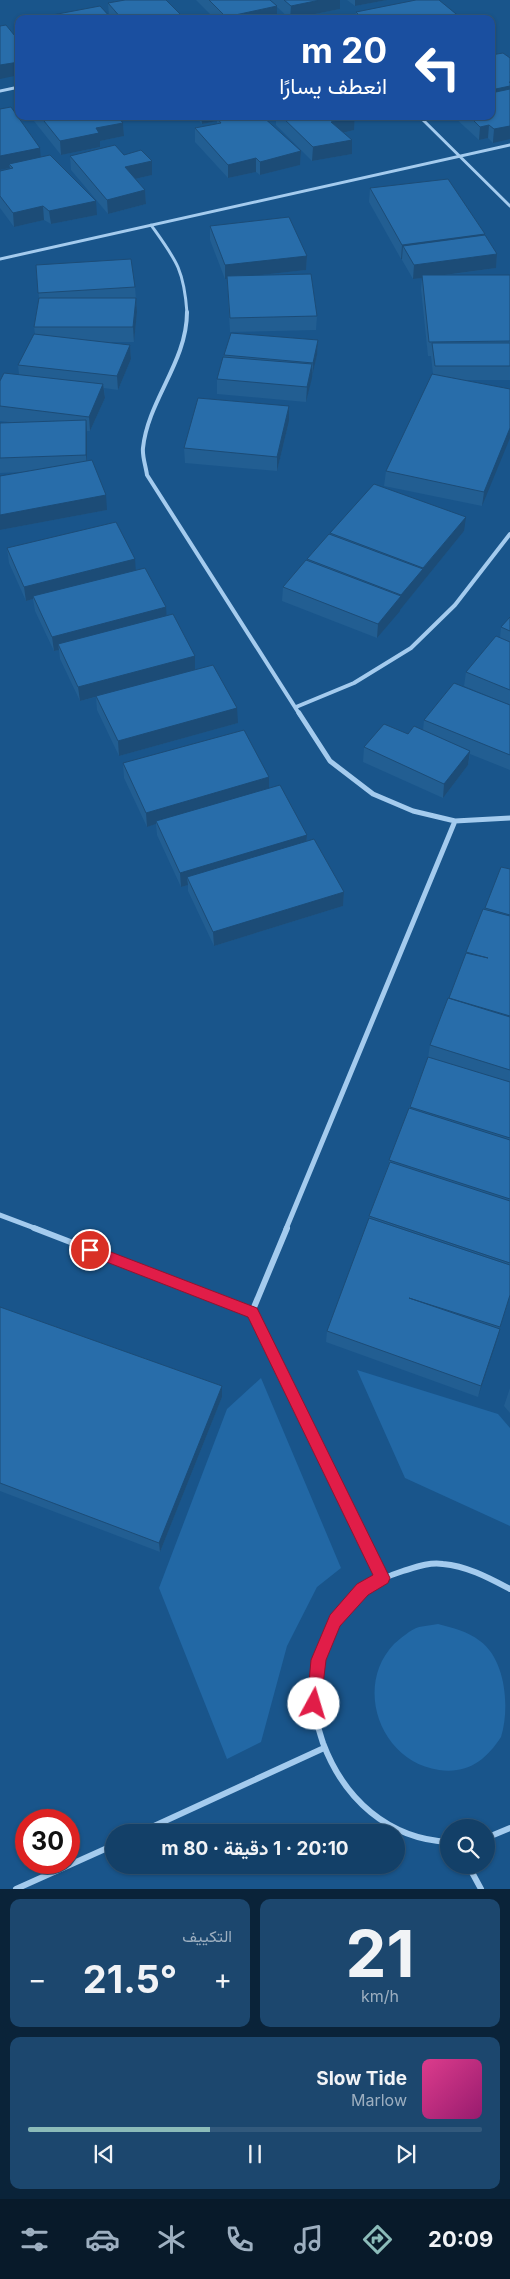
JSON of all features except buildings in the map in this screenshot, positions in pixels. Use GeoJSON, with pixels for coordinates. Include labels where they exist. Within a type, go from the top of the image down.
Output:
{"type":"FeatureCollection","features":[{"type":"Feature","properties":{"kind":"street"},"geometry":{"type":"LineString","coordinates":[[0,91],[15,88]]}},
{"type":"Feature","properties":{"kind":"street"},"geometry":{"type":"LineString","coordinates":[[423,120],[510,206]]}},
{"type":"Feature","properties":{"kind":"street"},"geometry":{"type":"LineString","coordinates":[[0,259],[510,145]]}},
{"type":"Feature","properties":{"kind":"street"},"geometry":{"type":"LineString","coordinates":[[151,226],[175,258],[185,284],[187,315],[181,350],[150,421],[145,440],[143,449],[147,475],[330,761],[373,794],[413,811],[455,821],[510,818]]}},
{"type":"Feature","properties":{"kind":"street"},"geometry":{"type":"LineString","coordinates":[[296,707],[354,683],[410,648],[455,605],[510,534]]}},
{"type":"Feature","properties":{"kind":"street"},"geometry":{"type":"LineString","coordinates":[[252,1312],[455,821]]}},
{"type":"Feature","properties":{"kind":"street"},"geometry":{"type":"LineString","coordinates":[[0,1215],[252,1312],[382,1578]]}},
{"type":"Feature","properties":{"kind":"street"},"geometry":{"type":"LineString","coordinates":[[440,1842],[430,1842],[386,1825],[349,1792],[324,1748],[314,1704],[319,1660],[335,1620],[362,1590],[397,1571],[435,1564],[474,1570],[510,1589]]}},
{"type":"Feature","properties":{"kind":"street"},"geometry":{"type":"LineString","coordinates":[[158,1824],[324,1748]]}},
{"type":"Feature","properties":{"kind":"street"},"geometry":{"type":"LineString","coordinates":[[495,1834],[510,1828]]}},
{"type":"Feature","properties":{"kind":"street"},"geometry":{"type":"LineString","coordinates":[[16,1889],[105,1849]]}},
{"type":"Feature","properties":{"kind":"street"},"geometry":{"type":"LineString","coordinates":[[472,1874],[480,1889]]}},
{"type":"Feature","properties":{"kind":"shaded area"},"geometry":{"type":"Polygon","coordinates":[[[357,1370],[498,1414],[510,1428],[510,1526],[405,1478],[357,1370]]]}},
{"type":"Feature","properties":{"kind":"shaded area"},"geometry":{"type":"Polygon","coordinates":[[[261,1378],[341,1568],[317,1587],[287,1646],[261,1742],[227,1759],[159,1588],[227,1409],[261,1378]]]}},
{"type":"Feature","properties":{"kind":"shaded area"},"geometry":{"type":"Polygon","coordinates":[[[438,1624],[465,1632],[489,1649],[496,1660],[504,1685],[505,1712],[501,1737],[482,1759],[459,1770],[439,1770],[419,1764],[402,1753],[388,1738],[379,1720],[375,1701],[376,1681],[382,1661],[394,1644],[416,1628],[438,1624]]]}},
{"type":"Feature","properties":{"kind":"route"},"geometry":{"type":"LineString","coordinates":[[90,1250],[252,1312],[382,1578],[362,1590],[335,1620],[319,1660],[314,1704]]}}]}
